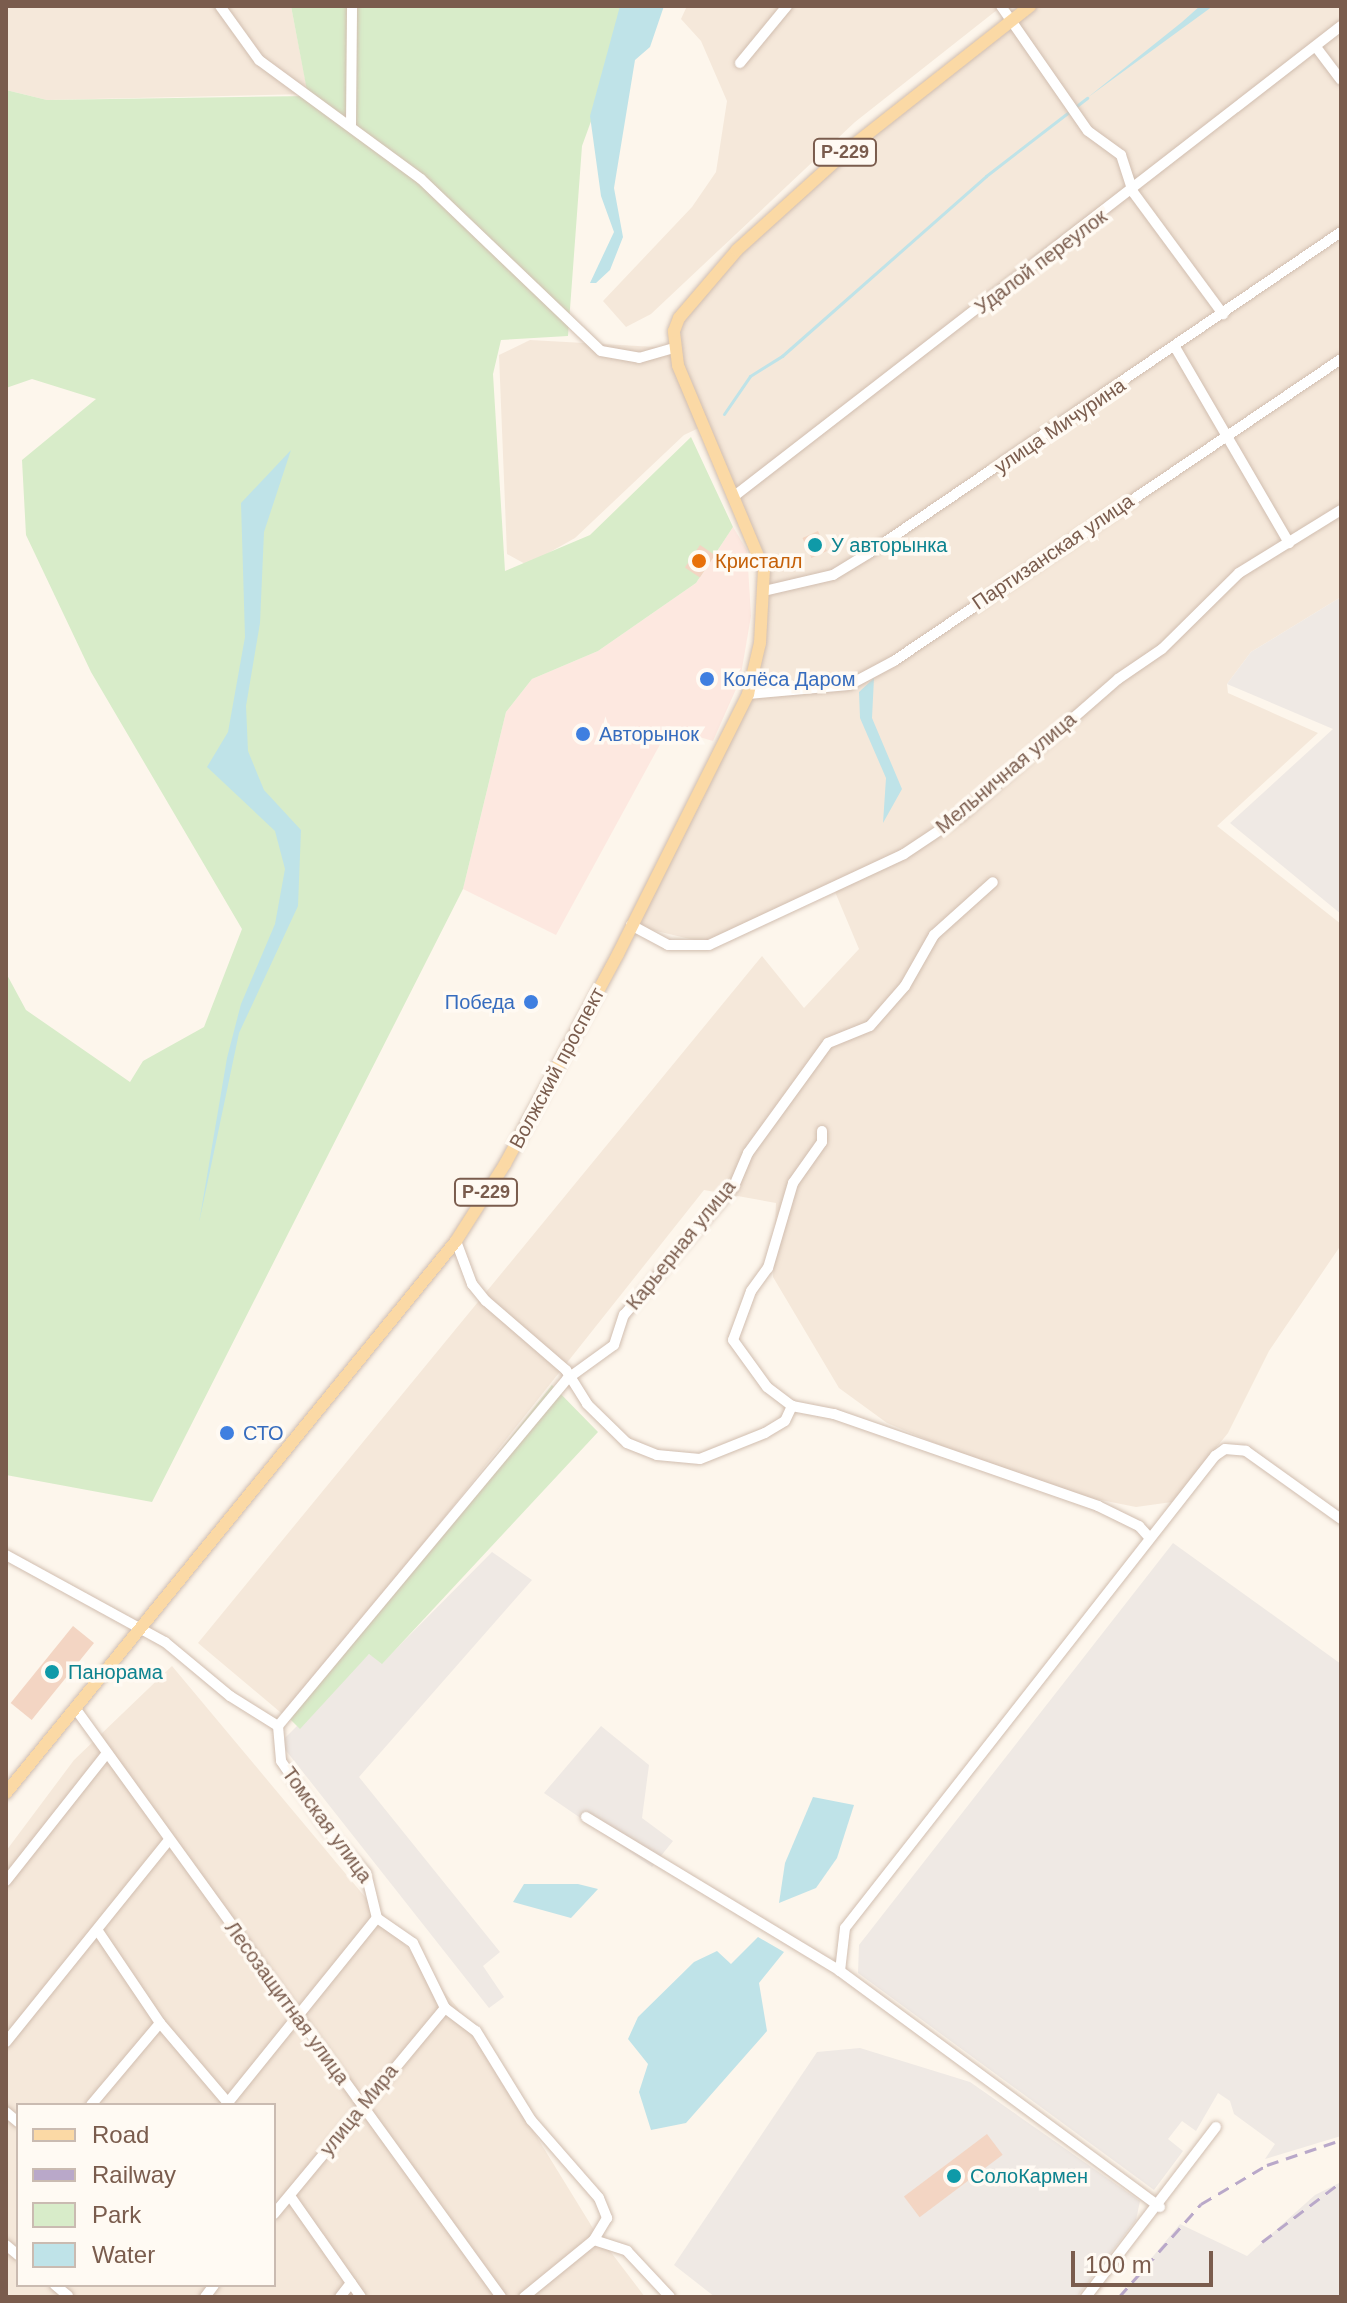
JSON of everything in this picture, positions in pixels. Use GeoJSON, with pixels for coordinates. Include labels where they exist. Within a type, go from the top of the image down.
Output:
{"type":"FeatureCollection","features":[{"type":"Feature","properties":{"kind":"main road","name":"Р-229"},"geometry":{"type":"LineString","coordinates":[[675,348],[679,318],[737,250],[851,147],[1030,6]]}},
{"type":"Feature","properties":{"kind":"main road","name":"Волжский проспект"},"geometry":{"type":"LineString","coordinates":[[6,1793],[456,1241],[505,1164],[748,694],[764,591],[760,552],[675,348]]}},
{"type":"Feature","properties":{"kind":"street"},"geometry":{"type":"LineString","coordinates":[[220,6],[259,60],[421,179],[601,351],[639,358],[675,348]]}},
{"type":"Feature","properties":{"kind":"street"},"geometry":{"type":"LineString","coordinates":[[351,125],[352,6]]}},
{"type":"Feature","properties":{"kind":"street"},"geometry":{"type":"LineString","coordinates":[[740,63],[787,6]]}},
{"type":"Feature","properties":{"kind":"street"},"geometry":{"type":"LineString","coordinates":[[1001,6],[1088,131],[1121,155],[1133,192],[1223,314]]}},
{"type":"Feature","properties":{"kind":"street","name":"Удалой переулок"},"geometry":{"type":"LineString","coordinates":[[737,494],[1133,192],[1341,26]]}},
{"type":"Feature","properties":{"kind":"street"},"geometry":{"type":"LineString","coordinates":[[1316,47],[1341,80]]}},
{"type":"Feature","properties":{"kind":"street","name":"улица Мичурина"},"geometry":{"type":"LineString","coordinates":[[764,591],[845,568],[1341,232]]}},
{"type":"Feature","properties":{"kind":"street"},"geometry":{"type":"LineString","coordinates":[[1175,347],[1228,432],[1289,543]]}},
{"type":"Feature","properties":{"kind":"street","name":"Партизанская улица"},"geometry":{"type":"LineString","coordinates":[[748,694],[821,690],[876,671],[1341,359]]}},
{"type":"Feature","properties":{"kind":"street","name":"Мельничная улица"},"geometry":{"type":"LineString","coordinates":[[631,925],[668,945],[709,945],[904,854],[961,816],[1118,679],[1162,649],[1239,573],[1341,510]]}},
{"type":"Feature","properties":{"kind":"street","name":"Карьерная улица"},"geometry":{"type":"LineString","coordinates":[[278,1726],[567,1379],[614,1345],[624,1315],[734,1186],[748,1153],[828,1043],[870,1026],[905,986],[934,935],[993,882]]}},
{"type":"Feature","properties":{"kind":"street"},"geometry":{"type":"LineString","coordinates":[[822,1131],[822,1142],[793,1183],[768,1268],[751,1291],[733,1340],[767,1387],[792,1406],[834,1414],[1098,1506],[1127,1518],[1149,1537]]}},
{"type":"Feature","properties":{"kind":"street"},"geometry":{"type":"LineString","coordinates":[[456,1241],[472,1284],[566,1370],[567,1379],[627,1443],[684,1460],[765,1433],[785,1421],[792,1406]]}},
{"type":"Feature","properties":{"kind":"street"},"geometry":{"type":"LineString","coordinates":[[840,1971],[845,1928],[1149,1537],[1225,1449],[1246,1451],[1341,1519]]}},
{"type":"Feature","properties":{"kind":"street"},"geometry":{"type":"LineString","coordinates":[[6,1555],[139,1630],[278,1726]]}},
{"type":"Feature","properties":{"kind":"street","name":"Лесозащитная улица"},"geometry":{"type":"LineString","coordinates":[[75,1708],[168,1841],[501,2297]]}},
{"type":"Feature","properties":{"kind":"street","name":"Томская улица"},"geometry":{"type":"LineString","coordinates":[[278,1726],[281,1761],[329,1832],[366,1873],[377,1918]]}},
{"type":"Feature","properties":{"kind":"street"},"geometry":{"type":"LineString","coordinates":[[6,1881],[107,1753]]}},
{"type":"Feature","properties":{"kind":"street"},"geometry":{"type":"LineString","coordinates":[[586,1817],[840,1971],[1160,2207]]}},
{"type":"Feature","properties":{"kind":"street"},"geometry":{"type":"LineString","coordinates":[[6,2042],[168,1841]]}},
{"type":"Feature","properties":{"kind":"street"},"geometry":{"type":"LineString","coordinates":[[228,2103],[377,1918],[413,1943],[445,2008],[476,2031],[531,2120],[599,2198],[607,2218],[594,2240],[524,2297]]}},
{"type":"Feature","properties":{"kind":"street"},"geometry":{"type":"LineString","coordinates":[[98,1931],[160,2023],[226,2103]]}},
{"type":"Feature","properties":{"kind":"street","name":"улица Мира"},"geometry":{"type":"LineString","coordinates":[[276,2212],[445,2008]]}},
{"type":"Feature","properties":{"kind":"street"},"geometry":{"type":"LineString","coordinates":[[93,2103],[160,2023]]}},
{"type":"Feature","properties":{"kind":"street"},"geometry":{"type":"LineString","coordinates":[[1086,2297],[1160,2207],[1216,2127]]}},
{"type":"Feature","properties":{"kind":"street"},"geometry":{"type":"LineString","coordinates":[[290,2196],[361,2297]]}},
{"type":"Feature","properties":{"kind":"street"},"geometry":{"type":"LineString","coordinates":[[594,2240],[627,2251],[670,2297]]}},
{"type":"Feature","properties":{"kind":"street"},"geometry":{"type":"LineString","coordinates":[[340,2297],[351,2283]]}},
{"type":"Feature","properties":{"kind":"shaded area"},"geometry":{"type":"Polygon","coordinates":[[[6,6],[291,6],[308,94],[47,100],[6,90],[6,6]]]}},
{"type":"Feature","properties":{"kind":"shaded area"},"geometry":{"type":"Polygon","coordinates":[[[687,6],[1002,6],[855,122],[651,314],[626,327],[603,301],[692,207],[716,172],[727,101],[701,41],[681,19],[687,6]]]}},
{"type":"Feature","properties":{"kind":"shaded area"},"geometry":{"type":"Polygon","coordinates":[[[1030,6],[1341,6],[1341,597],[1251,652],[1227,684],[1228,693],[1318,733],[1217,826],[1341,924],[1341,1245],[1269,1351],[1228,1433],[1172,1502],[1136,1507],[1061,1492],[954,1451],[887,1423],[839,1388],[773,1277],[776,1203],[704,1190],[286,1717],[198,1643],[762,956],[804,1008],[859,949],[833,887],[711,944],[631,925],[748,694],[764,570],[705,425],[684,435],[575,538],[527,565],[507,554],[499,355],[530,340],[674,348],[690,301],[851,147],[1030,6]]]}},
{"type":"Feature","properties":{"kind":"shaded area","name":"Авторынок"},"geometry":{"type":"Polygon","coordinates":[[[733,527],[747,550],[751,616],[740,680],[713,741],[669,728],[556,935],[463,889],[506,712],[532,679],[598,651],[696,583],[733,527]]]}},
{"type":"Feature","properties":{"kind":"shaded area"},"geometry":{"type":"Polygon","coordinates":[[[1341,597],[1341,914],[1230,823],[1333,729],[1227,684],[1251,652],[1341,597]]]}},
{"type":"Feature","properties":{"kind":"shaded area"},"geometry":{"type":"Polygon","coordinates":[[[1173,1543],[1341,1664],[1341,2136],[1265,2159],[1275,2144],[1234,2114],[1230,2101],[1218,2093],[1196,2131],[1182,2121],[1168,2139],[1183,2151],[1154,2190],[858,1973],[859,1945],[1173,1543]]]}},
{"type":"Feature","properties":{"kind":"shaded area"},"geometry":{"type":"Polygon","coordinates":[[[492,1552],[532,1580],[359,1777],[500,1952],[483,1966],[504,1997],[489,2008],[280,1743],[369,1654],[382,1663],[492,1552]]]}},
{"type":"Feature","properties":{"kind":"shaded area"},"geometry":{"type":"Polygon","coordinates":[[[172,1666],[457,2007],[594,2230],[645,2297],[6,2297],[6,1851],[74,1760],[172,1666]]]}},
{"type":"Feature","properties":{"kind":"shaded area"},"geometry":{"type":"Polygon","coordinates":[[[601,1726],[649,1765],[642,1818],[673,1841],[652,1867],[544,1793],[601,1726]]]}},
{"type":"Feature","properties":{"kind":"shaded area"},"geometry":{"type":"Polygon","coordinates":[[[860,2048],[970,2082],[1140,2201],[1136,2220],[1077,2297],[715,2297],[674,2265],[817,2052],[860,2048]]]}},
{"type":"Feature","properties":{"kind":"shaded area"},"geometry":{"type":"Polygon","coordinates":[[[1341,2182],[1341,2297],[1119,2297],[1180,2224],[1247,2256],[1315,2195],[1341,2182]]]}},
{"type":"Feature","properties":{"kind":"green space"},"geometry":{"type":"Polygon","coordinates":[[[291,6],[633,6],[582,146],[568,336],[501,340],[493,374],[505,571],[590,535],[691,437],[733,527],[696,583],[598,651],[532,679],[506,712],[463,889],[152,1502],[6,1475],[6,973],[26,1010],[130,1082],[143,1061],[204,1027],[242,929],[91,672],[26,535],[22,460],[96,399],[32,379],[6,388],[6,90],[47,100],[308,96],[291,6]]]}},
{"type":"Feature","properties":{"kind":"green space"},"geometry":{"type":"Polygon","coordinates":[[[552,1385],[598,1432],[382,1664],[369,1654],[300,1729],[289,1718],[552,1385]]]}},
{"type":"Feature","properties":{"kind":"water"},"geometry":{"type":"Polygon","coordinates":[[[620,6],[664,6],[650,47],[635,60],[614,188],[623,237],[610,270],[596,283],[590,283],[614,232],[601,196],[590,116],[620,6]]]}},
{"type":"Feature","properties":{"kind":"water"},"geometry":{"type":"Polygon","coordinates":[[[1200,6],[1213,6],[1087,98],[1182,22],[1200,6]]]}},
{"type":"Feature","properties":{"kind":"water"},"geometry":{"type":"Polygon","coordinates":[[[291,450],[264,532],[260,623],[246,706],[248,751],[264,790],[301,830],[298,906],[239,1033],[199,1223],[227,1058],[241,1004],[275,924],[285,869],[275,831],[207,767],[228,732],[245,637],[241,503],[291,450]]]}},
{"type":"Feature","properties":{"kind":"water"},"geometry":{"type":"Polygon","coordinates":[[[874,678],[872,718],[902,789],[883,823],[886,778],[860,718],[859,692],[874,678]]]}},
{"type":"Feature","properties":{"kind":"water"},"geometry":{"type":"Polygon","coordinates":[[[813,1797],[854,1805],[837,1858],[816,1888],[779,1903],[785,1863],[813,1797]]]}},
{"type":"Feature","properties":{"kind":"water"},"geometry":{"type":"Polygon","coordinates":[[[524,1884],[578,1884],[598,1889],[571,1918],[513,1902],[524,1884]]]}},
{"type":"Feature","properties":{"kind":"water"},"geometry":{"type":"Polygon","coordinates":[[[758,1937],[784,1952],[759,1983],[767,2031],[686,2123],[651,2130],[639,2092],[648,2064],[628,2039],[638,2017],[694,1962],[717,1951],[731,1964],[758,1937]]]}},
{"type":"Feature","properties":{"kind":"building","name":"У авторынка"},"geometry":{"type":"Polygon","coordinates":[[[818,531],[827,551],[811,558],[802,538],[818,531]]]}},
{"type":"Feature","properties":{"kind":"building","name":"Кристалл"},"geometry":{"type":"Polygon","coordinates":[[[700,545],[715,555],[700,577],[685,567],[700,545]]]}},
{"type":"Feature","properties":{"kind":"building","name":"Панорама"},"geometry":{"type":"Polygon","coordinates":[[[73,1626],[94,1643],[32,1720],[11,1703],[73,1626]]]}},
{"type":"Feature","properties":{"kind":"building","name":"СолоКармен"},"geometry":{"type":"Polygon","coordinates":[[[987,2134],[1003,2155],[920,2217],[904,2197],[987,2134]]]}},
{"type":"Feature","properties":{"kind":"waterway"},"geometry":{"type":"LineString","coordinates":[[724,414],[750,376],[782,356],[986,176],[1087,98]]}},
{"type":"Feature","properties":{"kind":"railway"},"geometry":{"type":"LineString","coordinates":[[1119,2297],[1201,2204],[1267,2165],[1341,2140]]}},
{"type":"Feature","properties":{"kind":"railway"},"geometry":{"type":"LineString","coordinates":[[1262,2242],[1341,2182]]}},
{"type":"Feature","properties":{"kind":"place","name":"У авторынка"},"geometry":{"type":"Point","coordinates":[815,545]}},
{"type":"Feature","properties":{"kind":"place","name":"Кристалл"},"geometry":{"type":"Point","coordinates":[699,561]}},
{"type":"Feature","properties":{"kind":"place","name":"Колёса Даром"},"geometry":{"type":"Point","coordinates":[707,679]}},
{"type":"Feature","properties":{"kind":"place","name":"Авторынок"},"geometry":{"type":"Point","coordinates":[583,734]}},
{"type":"Feature","properties":{"kind":"place","name":"Победа"},"geometry":{"type":"Point","coordinates":[531,1002]}},
{"type":"Feature","properties":{"kind":"place","name":"СТО"},"geometry":{"type":"Point","coordinates":[227,1433]}},
{"type":"Feature","properties":{"kind":"place","name":"Панорама"},"geometry":{"type":"Point","coordinates":[52,1672]}},
{"type":"Feature","properties":{"kind":"place","name":"СолоКармен"},"geometry":{"type":"Point","coordinates":[954,2176]}}]}
